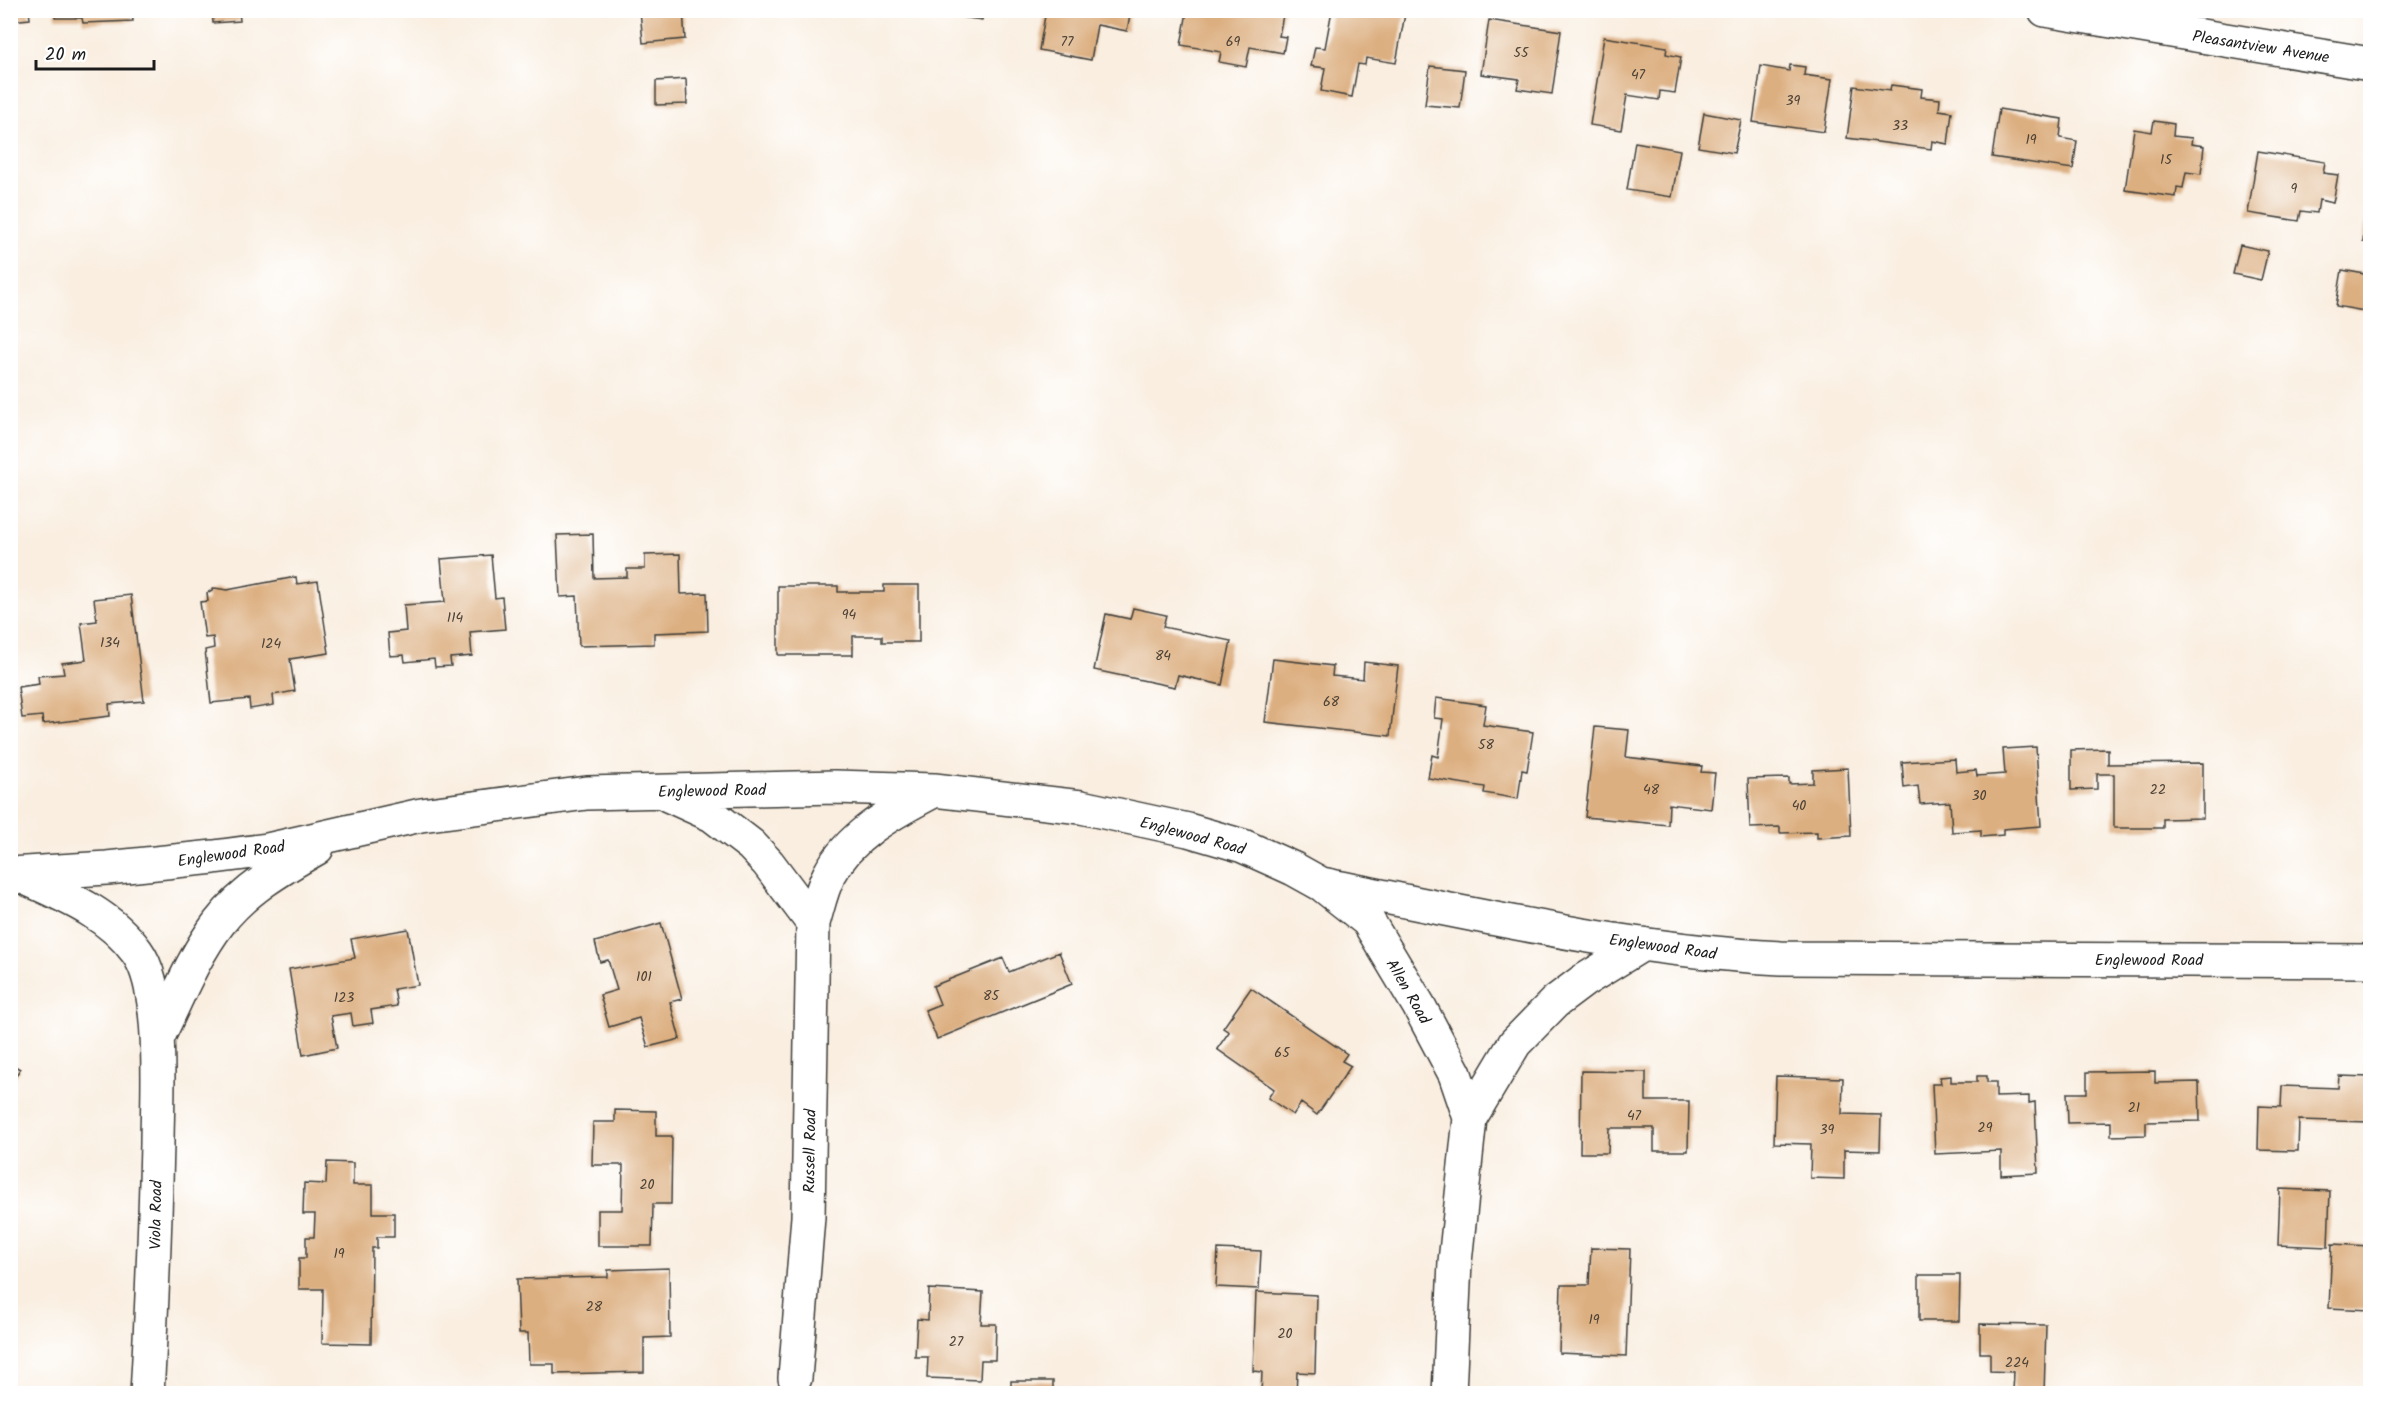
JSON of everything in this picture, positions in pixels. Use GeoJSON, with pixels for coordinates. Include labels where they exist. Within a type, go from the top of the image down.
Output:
{"type":"FeatureCollection","features":[{"type":"Feature","properties":{"kind":"street","name":"Pleasantview Avenue"},"geometry":{"type":"LineString","coordinates":[[2046,10],[2370,64]]}},
{"type":"Feature","properties":{"kind":"street","name":"Englewood Road"},"geometry":{"type":"LineString","coordinates":[[13,874],[107,868],[267,850],[421,815],[587,793],[835,787],[934,790],[1082,807],[1188,830],[1243,846],[1321,884],[1524,924],[1717,954],[1781,958],[2370,961]]}},
{"type":"Feature","properties":{"kind":"street"},"geometry":{"type":"LineString","coordinates":[[657,790],[712,815],[751,845],[768,863],[813,923]]}},
{"type":"Feature","properties":{"kind":"street","name":"Russell Road"},"geometry":{"type":"LineString","coordinates":[[795,1378],[808,1217],[813,923],[830,873],[848,849],[870,828],[890,814],[934,790]]}},
{"type":"Feature","properties":{"kind":"street","name":"Viola Road"},"geometry":{"type":"LineString","coordinates":[[158,1037],[194,965],[219,923],[263,882],[342,833]]}},
{"type":"Feature","properties":{"kind":"street","name":"Viola Road"},"geometry":{"type":"LineString","coordinates":[[13,874],[68,897],[93,911],[126,938],[139,954],[149,979],[158,1037],[155,1254],[147,1394]]}},
{"type":"Feature","properties":{"kind":"street","name":"Allen Road"},"geometry":{"type":"LineString","coordinates":[[1321,884],[1368,921],[1419,1006],[1455,1074],[1470,1118],[1455,1262],[1449,1394]]}},
{"type":"Feature","properties":{"kind":"street","name":"Allen Road"},"geometry":{"type":"LineString","coordinates":[[1470,1118],[1515,1043],[1554,1002],[1643,944]]}},
{"type":"Feature","properties":{"kind":"building"},"geometry":{"type":"Polygon","coordinates":[[[10,10],[29,10],[30,19],[10,21],[10,10]]]}},
{"type":"Feature","properties":{"kind":"building"},"geometry":{"type":"Polygon","coordinates":[[[55,10],[132,10],[133,21],[83,23],[82,18],[55,18],[55,10]]]}},
{"type":"Feature","properties":{"kind":"building"},"geometry":{"type":"Polygon","coordinates":[[[212,10],[239,10],[240,21],[213,23],[212,10]]]}},
{"type":"Feature","properties":{"kind":"building"},"geometry":{"type":"Polygon","coordinates":[[[640,10],[683,10],[685,39],[643,43],[640,10]]]}},
{"type":"Feature","properties":{"kind":"building"},"geometry":{"type":"Polygon","coordinates":[[[954,10],[984,10],[982,20],[953,16],[954,10]]]}},
{"type":"Feature","properties":{"kind":"building"},"geometry":{"type":"Polygon","coordinates":[[[1046,10],[1131,10],[1127,31],[1097,25],[1091,60],[1039,50],[1046,10]]]}},
{"type":"Feature","properties":{"kind":"building"},"geometry":{"type":"Polygon","coordinates":[[[1200,10],[1284,10],[1279,36],[1286,37],[1283,53],[1250,47],[1246,67],[1219,62],[1221,52],[1181,45],[1187,12],[1199,14],[1200,10]]]}},
{"type":"Feature","properties":{"kind":"building"},"geometry":{"type":"Polygon","coordinates":[[[1332,10],[1385,10],[1405,14],[1396,63],[1366,58],[1365,65],[1358,64],[1352,97],[1321,91],[1325,68],[1311,66],[1315,47],[1325,48],[1332,10]]]}},
{"type":"Feature","properties":{"kind":"building"},"geometry":{"type":"Polygon","coordinates":[[[1489,20],[1561,31],[1552,94],[1517,89],[1519,79],[1481,74],[1489,20]]]}},
{"type":"Feature","properties":{"kind":"building"},"geometry":{"type":"Polygon","coordinates":[[[1604,37],[1667,47],[1666,54],[1681,57],[1675,93],[1660,91],[1659,100],[1627,95],[1621,130],[1590,125],[1604,37]]]}},
{"type":"Feature","properties":{"kind":"building"},"geometry":{"type":"Polygon","coordinates":[[[1790,65],[1805,67],[1804,75],[1832,79],[1824,132],[1753,122],[1761,66],[1789,71],[1790,65]]]}},
{"type":"Feature","properties":{"kind":"building"},"geometry":{"type":"Polygon","coordinates":[[[1430,66],[1465,70],[1460,108],[1425,105],[1430,66]]]}},
{"type":"Feature","properties":{"kind":"building"},"geometry":{"type":"Polygon","coordinates":[[[686,79],[687,104],[656,105],[656,81],[686,79]]]}},
{"type":"Feature","properties":{"kind":"building"},"geometry":{"type":"Polygon","coordinates":[[[1891,85],[1922,89],[1921,97],[1940,99],[1939,110],[1952,112],[1948,144],[1932,141],[1931,149],[1847,138],[1854,86],[1890,91],[1891,85]]]}},
{"type":"Feature","properties":{"kind":"building"},"geometry":{"type":"Polygon","coordinates":[[[1999,109],[2062,119],[2060,138],[2077,141],[2073,169],[1992,157],[1999,109]]]}},
{"type":"Feature","properties":{"kind":"building"},"geometry":{"type":"Polygon","coordinates":[[[1704,113],[1741,120],[1734,153],[1698,147],[1704,113]]]}},
{"type":"Feature","properties":{"kind":"building"},"geometry":{"type":"Polygon","coordinates":[[[2154,121],[2174,124],[2173,136],[2192,138],[2191,144],[2204,146],[2201,174],[2186,172],[2183,188],[2177,187],[2176,197],[2125,190],[2134,129],[2152,132],[2154,121]]]}},
{"type":"Feature","properties":{"kind":"building"},"geometry":{"type":"Polygon","coordinates":[[[1635,142],[1680,150],[1672,197],[1627,190],[1635,142]]]}},
{"type":"Feature","properties":{"kind":"building"},"geometry":{"type":"Polygon","coordinates":[[[2258,151],[2325,162],[2323,173],[2338,175],[2333,203],[2319,200],[2317,213],[2301,211],[2299,221],[2248,213],[2258,151]]]}},
{"type":"Feature","properties":{"kind":"building"},"geometry":{"type":"Polygon","coordinates":[[[2370,199],[2370,243],[2363,242],[2370,199]]]}},
{"type":"Feature","properties":{"kind":"building"},"geometry":{"type":"Polygon","coordinates":[[[2240,245],[2268,251],[2261,280],[2233,274],[2240,245]]]}},
{"type":"Feature","properties":{"kind":"building"},"geometry":{"type":"Polygon","coordinates":[[[2342,270],[2370,275],[2370,312],[2336,306],[2342,270]]]}},
{"type":"Feature","properties":{"kind":"building"},"geometry":{"type":"Polygon","coordinates":[[[593,534],[594,578],[627,577],[627,569],[645,569],[645,555],[680,554],[681,594],[707,593],[708,631],[654,633],[654,644],[579,646],[577,596],[560,597],[557,535],[593,534]]]}},
{"type":"Feature","properties":{"kind":"building"},"geometry":{"type":"Polygon","coordinates":[[[491,555],[495,598],[502,597],[505,629],[470,632],[472,656],[450,658],[451,666],[435,667],[434,659],[405,662],[404,655],[390,656],[388,633],[406,631],[404,605],[445,602],[441,559],[491,555]]]}},
{"type":"Feature","properties":{"kind":"building"},"geometry":{"type":"Polygon","coordinates":[[[296,577],[297,584],[318,581],[329,653],[290,659],[295,691],[273,695],[274,705],[250,709],[249,699],[211,703],[205,650],[214,648],[213,637],[205,638],[200,602],[208,601],[207,593],[215,588],[227,590],[296,577]]]}},
{"type":"Feature","properties":{"kind":"building"},"geometry":{"type":"Polygon","coordinates":[[[884,585],[919,585],[919,642],[882,642],[882,636],[853,636],[853,655],[778,655],[778,586],[838,586],[838,592],[884,592],[884,585]]]}},
{"type":"Feature","properties":{"kind":"building"},"geometry":{"type":"Polygon","coordinates":[[[131,595],[144,701],[109,704],[110,716],[43,724],[42,716],[22,718],[18,687],[39,684],[38,676],[64,674],[62,663],[86,660],[81,623],[97,621],[94,599],[131,595]]]}},
{"type":"Feature","properties":{"kind":"building"},"geometry":{"type":"Polygon","coordinates":[[[1133,608],[1166,615],[1163,627],[1231,641],[1222,685],[1178,675],[1175,687],[1094,670],[1106,614],[1130,619],[1133,608]]]}},
{"type":"Feature","properties":{"kind":"building"},"geometry":{"type":"Polygon","coordinates":[[[1273,659],[1333,666],[1332,676],[1363,679],[1364,662],[1398,666],[1390,736],[1265,722],[1273,659]]]}},
{"type":"Feature","properties":{"kind":"building"},"geometry":{"type":"Polygon","coordinates":[[[1436,698],[1486,705],[1483,725],[1533,732],[1527,771],[1522,770],[1518,799],[1484,793],[1485,787],[1428,778],[1432,755],[1438,757],[1443,719],[1434,718],[1436,698]]]}},
{"type":"Feature","properties":{"kind":"building"},"geometry":{"type":"Polygon","coordinates":[[[1595,727],[1629,730],[1626,757],[1702,766],[1701,772],[1715,773],[1711,809],[1669,804],[1668,825],[1585,817],[1595,727]]]}},
{"type":"Feature","properties":{"kind":"building"},"geometry":{"type":"Polygon","coordinates":[[[2036,747],[2041,826],[2003,829],[2003,835],[1981,837],[1981,830],[1952,832],[1950,802],[1920,804],[1918,786],[1904,788],[1902,762],[1955,759],[1956,772],[1976,770],[1977,776],[2005,774],[2003,749],[2036,747]]]}},
{"type":"Feature","properties":{"kind":"building"},"geometry":{"type":"Polygon","coordinates":[[[2108,749],[2108,764],[2203,763],[2203,818],[2163,819],[2163,828],[2114,828],[2114,774],[2097,774],[2097,789],[2071,790],[2071,750],[2108,749]]]}},
{"type":"Feature","properties":{"kind":"building"},"geometry":{"type":"Polygon","coordinates":[[[1848,768],[1851,836],[1817,838],[1817,832],[1780,833],[1780,827],[1750,828],[1748,779],[1789,778],[1789,784],[1813,783],[1813,770],[1848,768]]]}},
{"type":"Feature","properties":{"kind":"building"},"geometry":{"type":"Polygon","coordinates":[[[661,923],[682,999],[670,1002],[680,1039],[648,1047],[639,1018],[609,1027],[600,995],[617,990],[608,960],[600,962],[595,942],[661,923]]]}},
{"type":"Feature","properties":{"kind":"building"},"geometry":{"type":"Polygon","coordinates":[[[408,929],[418,985],[394,989],[397,1006],[371,1010],[373,1023],[353,1026],[351,1013],[331,1016],[337,1048],[303,1055],[289,969],[355,958],[351,939],[408,929]]]}},
{"type":"Feature","properties":{"kind":"building"},"geometry":{"type":"Polygon","coordinates":[[[1059,952],[1072,984],[937,1039],[925,1010],[940,1004],[933,986],[1003,958],[1009,972],[1059,952]]]}},
{"type":"Feature","properties":{"kind":"building"},"geometry":{"type":"Polygon","coordinates":[[[1251,988],[1347,1054],[1342,1061],[1351,1066],[1317,1115],[1301,1103],[1293,1115],[1268,1098],[1274,1089],[1217,1049],[1229,1032],[1223,1028],[1251,988]]]}},
{"type":"Feature","properties":{"kind":"building"},"geometry":{"type":"Polygon","coordinates":[[[10,1063],[20,1069],[10,1086],[10,1063]]]}},
{"type":"Feature","properties":{"kind":"building"},"geometry":{"type":"Polygon","coordinates":[[[1581,1071],[1646,1072],[1646,1101],[1689,1101],[1688,1151],[1654,1151],[1654,1128],[1609,1128],[1608,1153],[1580,1153],[1581,1071]]]}},
{"type":"Feature","properties":{"kind":"building"},"geometry":{"type":"Polygon","coordinates":[[[2155,1071],[2155,1083],[2199,1082],[2200,1121],[2146,1122],[2146,1135],[2111,1136],[2111,1122],[2068,1123],[2067,1093],[2087,1093],[2087,1072],[2155,1071]]]}},
{"type":"Feature","properties":{"kind":"building"},"geometry":{"type":"Polygon","coordinates":[[[1776,1076],[1843,1078],[1842,1114],[1881,1115],[1880,1151],[1844,1150],[1844,1179],[1810,1178],[1811,1144],[1774,1143],[1776,1076]]]}},
{"type":"Feature","properties":{"kind":"building"},"geometry":{"type":"Polygon","coordinates":[[[1951,1076],[1951,1082],[1977,1082],[1977,1076],[1987,1076],[1987,1082],[1996,1082],[1996,1097],[2029,1096],[2029,1103],[2035,1102],[2038,1173],[2001,1175],[2001,1151],[1935,1154],[1932,1084],[1941,1084],[1940,1077],[1951,1076]]]}},
{"type":"Feature","properties":{"kind":"building"},"geometry":{"type":"Polygon","coordinates":[[[2339,1076],[2370,1077],[2370,1122],[2299,1120],[2298,1151],[2258,1150],[2259,1106],[2281,1107],[2282,1086],[2338,1088],[2339,1076]]]}},
{"type":"Feature","properties":{"kind":"building"},"geometry":{"type":"Polygon","coordinates":[[[615,1110],[656,1111],[656,1136],[672,1136],[671,1204],[653,1204],[652,1246],[598,1246],[598,1210],[622,1210],[623,1165],[592,1165],[593,1122],[615,1122],[615,1110]]]}},
{"type":"Feature","properties":{"kind":"building"},"geometry":{"type":"Polygon","coordinates":[[[327,1162],[353,1163],[353,1185],[373,1185],[373,1213],[394,1213],[394,1237],[377,1237],[377,1248],[372,1248],[371,1344],[322,1343],[323,1289],[299,1289],[299,1258],[306,1258],[306,1237],[314,1237],[315,1214],[303,1214],[304,1183],[326,1184],[327,1162]]]}},
{"type":"Feature","properties":{"kind":"building"},"geometry":{"type":"Polygon","coordinates":[[[2280,1189],[2330,1191],[2328,1247],[2278,1245],[2280,1189]]]}},
{"type":"Feature","properties":{"kind":"building"},"geometry":{"type":"Polygon","coordinates":[[[2332,1244],[2370,1246],[2370,1310],[2329,1308],[2332,1244]]]}},
{"type":"Feature","properties":{"kind":"building"},"geometry":{"type":"Polygon","coordinates":[[[1591,1248],[1630,1249],[1626,1356],[1559,1353],[1561,1285],[1589,1285],[1591,1248]]]}},
{"type":"Feature","properties":{"kind":"building"},"geometry":{"type":"Polygon","coordinates":[[[1218,1249],[1261,1251],[1259,1289],[1216,1287],[1218,1249]]]}},
{"type":"Feature","properties":{"kind":"building"},"geometry":{"type":"Polygon","coordinates":[[[669,1268],[670,1337],[644,1338],[644,1372],[554,1374],[554,1364],[529,1364],[528,1333],[519,1333],[517,1279],[608,1277],[608,1270],[669,1268]]]}},
{"type":"Feature","properties":{"kind":"building"},"geometry":{"type":"Polygon","coordinates":[[[1919,1275],[1960,1275],[1959,1321],[1919,1321],[1919,1275]]]}},
{"type":"Feature","properties":{"kind":"building"},"geometry":{"type":"Polygon","coordinates":[[[929,1289],[983,1292],[981,1324],[996,1324],[995,1360],[981,1360],[980,1380],[927,1378],[928,1357],[915,1357],[917,1319],[928,1320],[929,1289]]]}},
{"type":"Feature","properties":{"kind":"building"},"geometry":{"type":"Polygon","coordinates":[[[1256,1292],[1317,1295],[1315,1373],[1297,1372],[1296,1394],[1261,1394],[1262,1372],[1253,1371],[1256,1292]]]}},
{"type":"Feature","properties":{"kind":"building"},"geometry":{"type":"Polygon","coordinates":[[[1980,1324],[2046,1325],[2044,1394],[1999,1394],[1999,1391],[2013,1391],[2014,1372],[1990,1371],[1990,1353],[1980,1353],[1980,1324]]]}},
{"type":"Feature","properties":{"kind":"building"},"geometry":{"type":"Polygon","coordinates":[[[1011,1381],[1053,1381],[1053,1394],[1011,1394],[1011,1381]]]}}]}
